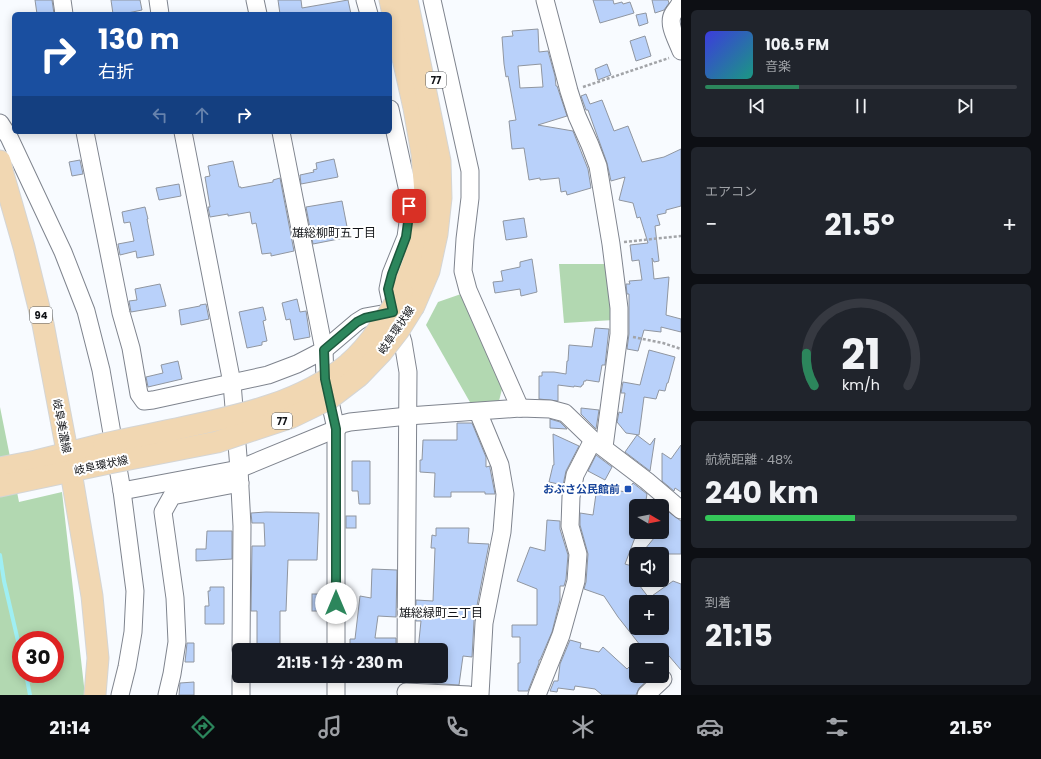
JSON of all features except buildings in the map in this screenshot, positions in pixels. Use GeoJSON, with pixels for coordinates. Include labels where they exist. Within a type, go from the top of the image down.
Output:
{"type":"FeatureCollection","features":[{"type":"Feature","properties":{"kind":"main road"},"geometry":{"type":"LineString","coordinates":[[378,0],[381,12]]}},
{"type":"Feature","properties":{"kind":"main road","name":"岐阜環状線"},"geometry":{"type":"LineString","coordinates":[[390,0],[414,108],[431,158]]}},
{"type":"Feature","properties":{"kind":"main road","name":"岐阜環状線"},"geometry":{"type":"LineString","coordinates":[[0,486],[37,470],[106,453],[283,402],[318,385],[348,364],[368,343],[386,319],[408,299],[421,232],[425,193],[431,158],[407,0]]}},
{"type":"Feature","properties":{"kind":"main road","name":"77"},"geometry":{"type":"LineString","coordinates":[[419,0],[445,123],[431,158]]}},
{"type":"Feature","properties":{"kind":"main road","name":"77"},"geometry":{"type":"LineString","coordinates":[[392,57],[431,158]]}},
{"type":"Feature","properties":{"kind":"main road","name":"岐阜美濃線"},"geometry":{"type":"LineString","coordinates":[[0,161],[24,247],[43,324],[69,462],[92,596],[98,658],[94,695]]}},
{"type":"Feature","properties":{"kind":"main road","name":"岐阜環状線"},"geometry":{"type":"LineString","coordinates":[[0,468],[37,470]]}},
{"type":"Feature","properties":{"kind":"street"},"geometry":{"type":"LineString","coordinates":[[62,0],[64,12]]}},
{"type":"Feature","properties":{"kind":"street"},"geometry":{"type":"LineString","coordinates":[[158,0],[160,12]]}},
{"type":"Feature","properties":{"kind":"street"},"geometry":{"type":"LineString","coordinates":[[255,0],[258,12]]}},
{"type":"Feature","properties":{"kind":"street"},"geometry":{"type":"LineString","coordinates":[[365,0],[368,12]]}},
{"type":"Feature","properties":{"kind":"street"},"geometry":{"type":"LineString","coordinates":[[432,0],[470,171],[470,198],[463,271],[468,290],[520,408]]}},
{"type":"Feature","properties":{"kind":"street"},"geometry":{"type":"LineString","coordinates":[[537,695],[561,635],[576,581],[578,554],[570,526],[571,497],[575,475],[598,443],[619,334],[619,308],[611,244],[598,166],[577,116],[569,91],[545,0]]}},
{"type":"Feature","properties":{"kind":"street"},"geometry":{"type":"LineString","coordinates":[[676,54],[671,23],[672,15],[680,4],[681,0]]}},
{"type":"Feature","properties":{"kind":"street"},"geometry":{"type":"LineString","coordinates":[[392,118],[409,196],[409,215],[406,237],[388,289],[393,312],[404,342],[408,372],[406,643]]}},
{"type":"Feature","properties":{"kind":"street"},"geometry":{"type":"LineString","coordinates":[[0,123],[9,137],[63,252],[86,311],[101,370],[122,491],[134,591],[133,632],[120,695]]}},
{"type":"Feature","properties":{"kind":"street"},"geometry":{"type":"LineString","coordinates":[[85,134],[121,314],[131,348],[139,394],[144,401],[268,375],[297,364],[324,350],[357,322],[365,318],[393,312]]}},
{"type":"Feature","properties":{"kind":"street"},"geometry":{"type":"LineString","coordinates":[[183,134],[232,383],[240,476],[242,526],[241,643]]}},
{"type":"Feature","properties":{"kind":"street"},"geometry":{"type":"LineString","coordinates":[[281,134],[324,350],[325,379],[336,429],[336,643]]}},
{"type":"Feature","properties":{"kind":"street"},"geometry":{"type":"LineString","coordinates":[[167,695],[177,642],[175,598],[163,512],[172,496],[240,476],[336,429],[342,424],[408,416],[520,408],[550,409],[565,413],[598,443],[680,506]]}},
{"type":"Feature","properties":{"kind":"street"},"geometry":{"type":"LineString","coordinates":[[478,412],[500,465],[505,494],[502,532],[484,623],[480,695]]}},
{"type":"Feature","properties":{"kind":"street"},"geometry":{"type":"LineString","coordinates":[[122,491],[240,476]]}},
{"type":"Feature","properties":{"kind":"street"},"geometry":{"type":"LineString","coordinates":[[241,683],[241,695]]}},
{"type":"Feature","properties":{"kind":"street"},"geometry":{"type":"LineString","coordinates":[[336,683],[336,695]]}},
{"type":"Feature","properties":{"kind":"street"},"geometry":{"type":"LineString","coordinates":[[646,695],[659,683]]}},
{"type":"Feature","properties":{"kind":"street"},"geometry":{"type":"LineString","coordinates":[[406,688],[469,695]]}},
{"type":"Feature","properties":{"kind":"path"},"geometry":{"type":"LineString","coordinates":[[569,91],[676,54]]}},
{"type":"Feature","properties":{"kind":"path"},"geometry":{"type":"LineString","coordinates":[[611,244],[681,236]]}},
{"type":"Feature","properties":{"kind":"path"},"geometry":{"type":"LineString","coordinates":[[619,334],[681,349]]}},
{"type":"Feature","properties":{"kind":"green space"},"geometry":{"type":"Polygon","coordinates":[[[559,264],[609,264],[614,320],[564,323],[559,264]]]}},
{"type":"Feature","properties":{"kind":"green space"},"geometry":{"type":"Polygon","coordinates":[[[461,294],[502,389],[499,401],[471,404],[426,325],[438,302],[461,294]]]}},
{"type":"Feature","properties":{"kind":"green space"},"geometry":{"type":"Polygon","coordinates":[[[0,407],[19,502],[62,492],[85,695],[0,695],[0,407]]]}},
{"type":"Feature","properties":{"kind":"waterway"},"geometry":{"type":"LineString","coordinates":[[0,555],[4,581],[16,631]]}},
{"type":"Feature","properties":{"kind":"waterway"},"geometry":{"type":"LineString","coordinates":[[28,683],[30,695]]}},
{"type":"Feature","properties":{"kind":"place","name":"おぶさ公民館前"},"geometry":{"type":"Point","coordinates":[628,489]}},
{"type":"Feature","properties":{"kind":"district","name":"雄総柳町五丁目"},"geometry":{"type":"Point","coordinates":[334,233]}},
{"type":"Feature","properties":{"kind":"district","name":"雄総緑町三丁目"},"geometry":{"type":"Point","coordinates":[441,613]}},
{"type":"Feature","properties":{"kind":"route"},"geometry":{"type":"LineString","coordinates":[[336,603],[336,429],[325,379],[324,350],[357,322],[365,318],[393,312],[388,289],[406,237],[409,206]]}}]}
